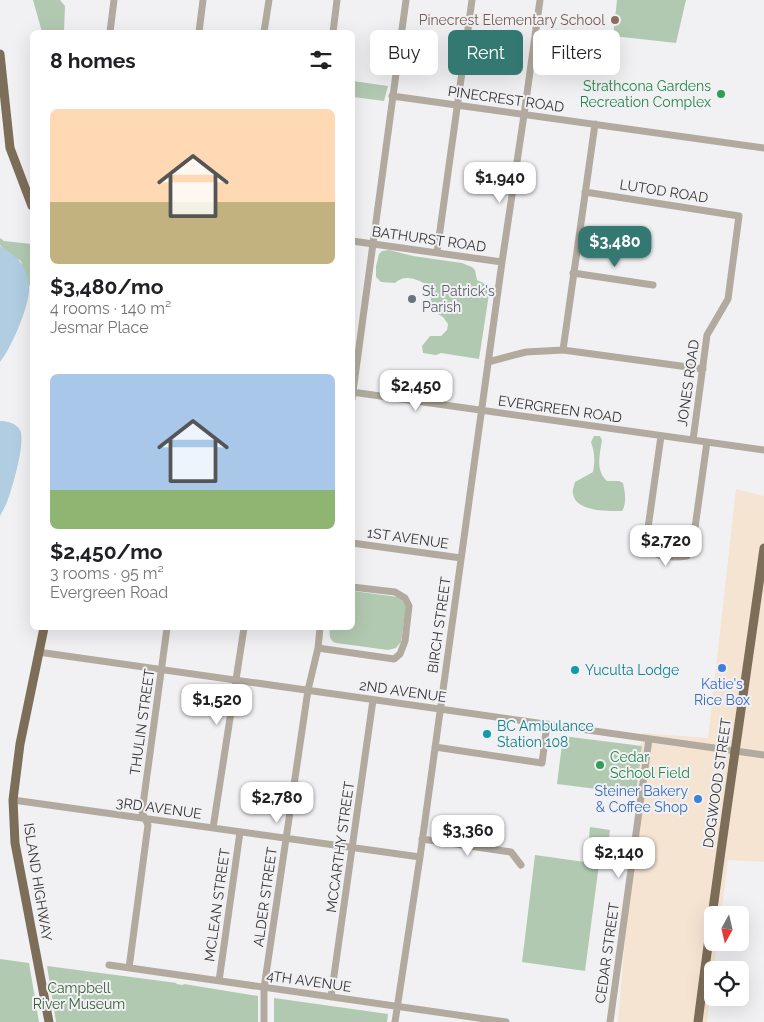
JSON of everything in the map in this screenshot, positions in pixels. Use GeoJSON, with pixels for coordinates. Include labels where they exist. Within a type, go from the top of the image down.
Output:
{"type":"FeatureCollection","features":[{"type":"Feature","properties":{"kind":"main road"},"geometry":{"type":"LineString","coordinates":[[0,54],[10,148],[30,201]]}},
{"type":"Feature","properties":{"kind":"main road","name":"DOGWOOD STREET"},"geometry":{"type":"LineString","coordinates":[[698,1022],[764,548]]}},
{"type":"Feature","properties":{"kind":"main road","name":"ISLAND HIGHWAY"},"geometry":{"type":"LineString","coordinates":[[44,630],[20,744],[13,800],[15,843],[49,1022]]}},
{"type":"Feature","properties":{"kind":"street"},"geometry":{"type":"LineString","coordinates":[[110,30],[114,0]]}},
{"type":"Feature","properties":{"kind":"street"},"geometry":{"type":"LineString","coordinates":[[199,30],[203,0]]}},
{"type":"Feature","properties":{"kind":"street"},"geometry":{"type":"LineString","coordinates":[[264,30],[269,0]]}},
{"type":"Feature","properties":{"kind":"street"},"geometry":{"type":"LineString","coordinates":[[333,30],[337,0]]}},
{"type":"Feature","properties":{"kind":"street"},"geometry":{"type":"LineString","coordinates":[[355,380],[406,0]]}},
{"type":"Feature","properties":{"kind":"street"},"geometry":{"type":"LineString","coordinates":[[437,252],[472,0]]}},
{"type":"Feature","properties":{"kind":"street","name":"BIRCH STREET"},"geometry":{"type":"LineString","coordinates":[[395,1022],[420,857],[481,410],[540,0]]}},
{"type":"Feature","properties":{"kind":"street","name":"PINECREST ROAD"},"geometry":{"type":"LineString","coordinates":[[392,96],[764,148]]}},
{"type":"Feature","properties":{"kind":"street"},"geometry":{"type":"LineString","coordinates":[[563,350],[595,124]]}},
{"type":"Feature","properties":{"kind":"street","name":"LUTOD ROAD"},"geometry":{"type":"LineString","coordinates":[[585,192],[739,216]]}},
{"type":"Feature","properties":{"kind":"street","name":"JONES ROAD"},"geometry":{"type":"LineString","coordinates":[[693,440],[707,335],[728,299],[739,216]]}},
{"type":"Feature","properties":{"kind":"street","name":"BATHURST ROAD"},"geometry":{"type":"LineString","coordinates":[[355,241],[502,262]]}},
{"type":"Feature","properties":{"kind":"street"},"geometry":{"type":"LineString","coordinates":[[574,273],[653,285]]}},
{"type":"Feature","properties":{"kind":"street"},"geometry":{"type":"LineString","coordinates":[[488,362],[526,352],[563,350],[703,369]]}},
{"type":"Feature","properties":{"kind":"street","name":"EVERGREEN ROAD"},"geometry":{"type":"LineString","coordinates":[[355,395],[481,410],[764,450]]}},
{"type":"Feature","properties":{"kind":"street"},"geometry":{"type":"LineString","coordinates":[[661,436],[646,542],[648,550],[655,554],[679,558],[687,556],[692,549],[707,442]]}},
{"type":"Feature","properties":{"kind":"street","name":"1ST AVENUE"},"geometry":{"type":"LineString","coordinates":[[355,544],[461,558]]}},
{"type":"Feature","properties":{"kind":"street"},"geometry":{"type":"LineString","coordinates":[[318,648],[394,658],[400,654],[410,606],[405,598],[395,592],[355,587]]}},
{"type":"Feature","properties":{"kind":"street","name":"THULIN STREET"},"geometry":{"type":"LineString","coordinates":[[130,968],[148,825],[142,812],[168,630]]}},
{"type":"Feature","properties":{"kind":"street","name":"MCLEAN STREET"},"geometry":{"type":"LineString","coordinates":[[213,828],[244,630]]}},
{"type":"Feature","properties":{"kind":"street","name":"ALDER STREET"},"geometry":{"type":"LineString","coordinates":[[264,1022],[264,988],[308,690],[318,648],[320,630]]}},
{"type":"Feature","properties":{"kind":"street","name":"2ND AVENUE"},"geometry":{"type":"LineString","coordinates":[[38,652],[764,755]]}},
{"type":"Feature","properties":{"kind":"street","name":"MCCARTHY STREET"},"geometry":{"type":"LineString","coordinates":[[331,997],[373,700]]}},
{"type":"Feature","properties":{"kind":"street"},"geometry":{"type":"LineString","coordinates":[[435,747],[542,763],[547,724]]}},
{"type":"Feature","properties":{"kind":"street","name":"CEDAR STREET"},"geometry":{"type":"LineString","coordinates":[[610,1022],[648,738]]}},
{"type":"Feature","properties":{"kind":"street","name":"3RD AVENUE"},"geometry":{"type":"LineString","coordinates":[[13,800],[420,857]]}},
{"type":"Feature","properties":{"kind":"street","name":"MCLEAN STREET"},"geometry":{"type":"LineString","coordinates":[[219,981],[240,832]]}},
{"type":"Feature","properties":{"kind":"street"},"geometry":{"type":"LineString","coordinates":[[422,839],[511,852],[520,866]]}},
{"type":"Feature","properties":{"kind":"street","name":"4TH AVENUE"},"geometry":{"type":"LineString","coordinates":[[109,965],[397,1006],[481,1020],[506,1022]]}},
{"type":"Feature","properties":{"kind":"shaded area"},"geometry":{"type":"Polygon","coordinates":[[[736,489],[764,496],[764,862],[728,860],[722,906],[704,906],[704,951],[716,951],[715,961],[704,961],[704,1006],[709,1006],[707,1022],[618,1022],[642,733],[708,738],[736,489]]]}},
{"type":"Feature","properties":{"kind":"green space"},"geometry":{"type":"Polygon","coordinates":[[[33,0],[60,0],[65,6],[64,30],[41,30],[33,0]]]}},
{"type":"Feature","properties":{"kind":"green space"},"geometry":{"type":"Polygon","coordinates":[[[617,0],[686,0],[676,43],[620,37],[620,30],[614,30],[617,0]]]}},
{"type":"Feature","properties":{"kind":"green space"},"geometry":{"type":"Polygon","coordinates":[[[355,81],[388,86],[384,101],[355,97],[355,81]]]}},
{"type":"Feature","properties":{"kind":"green space"},"geometry":{"type":"Polygon","coordinates":[[[0,238],[4,241],[30,244],[30,285],[28,286],[21,261],[7,253],[0,245],[0,238]]]}},
{"type":"Feature","properties":{"kind":"green space"},"geometry":{"type":"Polygon","coordinates":[[[389,250],[413,256],[462,263],[475,270],[477,280],[485,284],[489,294],[479,359],[441,353],[436,355],[423,353],[422,346],[430,336],[441,336],[447,330],[448,324],[443,317],[436,313],[431,304],[430,287],[426,284],[408,278],[403,278],[395,283],[381,282],[376,277],[379,254],[382,251],[389,250]]]}},
{"type":"Feature","properties":{"kind":"green space"},"geometry":{"type":"Polygon","coordinates":[[[594,436],[600,436],[602,440],[599,462],[603,477],[607,481],[623,483],[625,501],[622,511],[593,509],[575,500],[573,490],[575,482],[593,472],[594,457],[591,442],[594,436]]]}},
{"type":"Feature","properties":{"kind":"green space"},"geometry":{"type":"Polygon","coordinates":[[[355,591],[398,597],[406,607],[401,642],[396,648],[388,650],[336,643],[331,639],[330,630],[355,630],[355,591]]]}},
{"type":"Feature","properties":{"kind":"green space","name":"Cedar School Field"},"geometry":{"type":"Polygon","coordinates":[[[563,736],[642,746],[636,794],[557,784],[563,736]]]}},
{"type":"Feature","properties":{"kind":"green space"},"geometry":{"type":"Polygon","coordinates":[[[590,827],[610,830],[608,845],[601,850],[588,848],[590,827]]]}},
{"type":"Feature","properties":{"kind":"green space"},"geometry":{"type":"Polygon","coordinates":[[[535,855],[599,864],[585,971],[522,962],[535,855]]]}},
{"type":"Feature","properties":{"kind":"green space"},"geometry":{"type":"Polygon","coordinates":[[[0,959],[29,963],[39,1022],[0,1022],[0,959]]]}},
{"type":"Feature","properties":{"kind":"green space","name":"Campbell River Museum"},"geometry":{"type":"Polygon","coordinates":[[[47,966],[258,996],[258,1022],[56,1022],[47,966]]]}},
{"type":"Feature","properties":{"kind":"green space"},"geometry":{"type":"Polygon","coordinates":[[[274,998],[388,1014],[387,1022],[274,1022],[274,998]]]}},
{"type":"Feature","properties":{"kind":"water"},"geometry":{"type":"Polygon","coordinates":[[[0,246],[21,263],[28,280],[29,294],[19,326],[0,362],[0,246]]]}},
{"type":"Feature","properties":{"kind":"water"},"geometry":{"type":"Polygon","coordinates":[[[0,421],[14,424],[20,430],[21,444],[15,477],[7,502],[0,516],[0,421]]]}},
{"type":"Feature","properties":{"kind":"place","name":"Pinecrest Elementary School"},"geometry":{"type":"Point","coordinates":[615,20]}},
{"type":"Feature","properties":{"kind":"place","name":"Strathcona Gardens Recreation Complex"},"geometry":{"type":"Point","coordinates":[721,94]}},
{"type":"Feature","properties":{"kind":"place","name":"St. Patrick's Parish"},"geometry":{"type":"Point","coordinates":[412,299]}},
{"type":"Feature","properties":{"kind":"place","name":"Katie's Rice Box"},"geometry":{"type":"Point","coordinates":[722,668]}},
{"type":"Feature","properties":{"kind":"place","name":"Yuculta Lodge"},"geometry":{"type":"Point","coordinates":[575,670]}},
{"type":"Feature","properties":{"kind":"place","name":"BC Ambulance Station 108"},"geometry":{"type":"Point","coordinates":[487,734]}},
{"type":"Feature","properties":{"kind":"place","name":"Cedar School Field"},"geometry":{"type":"Point","coordinates":[600,765]}},
{"type":"Feature","properties":{"kind":"place","name":"Steiner Bakery & Coffee Shop"},"geometry":{"type":"Point","coordinates":[698,799]}}]}
